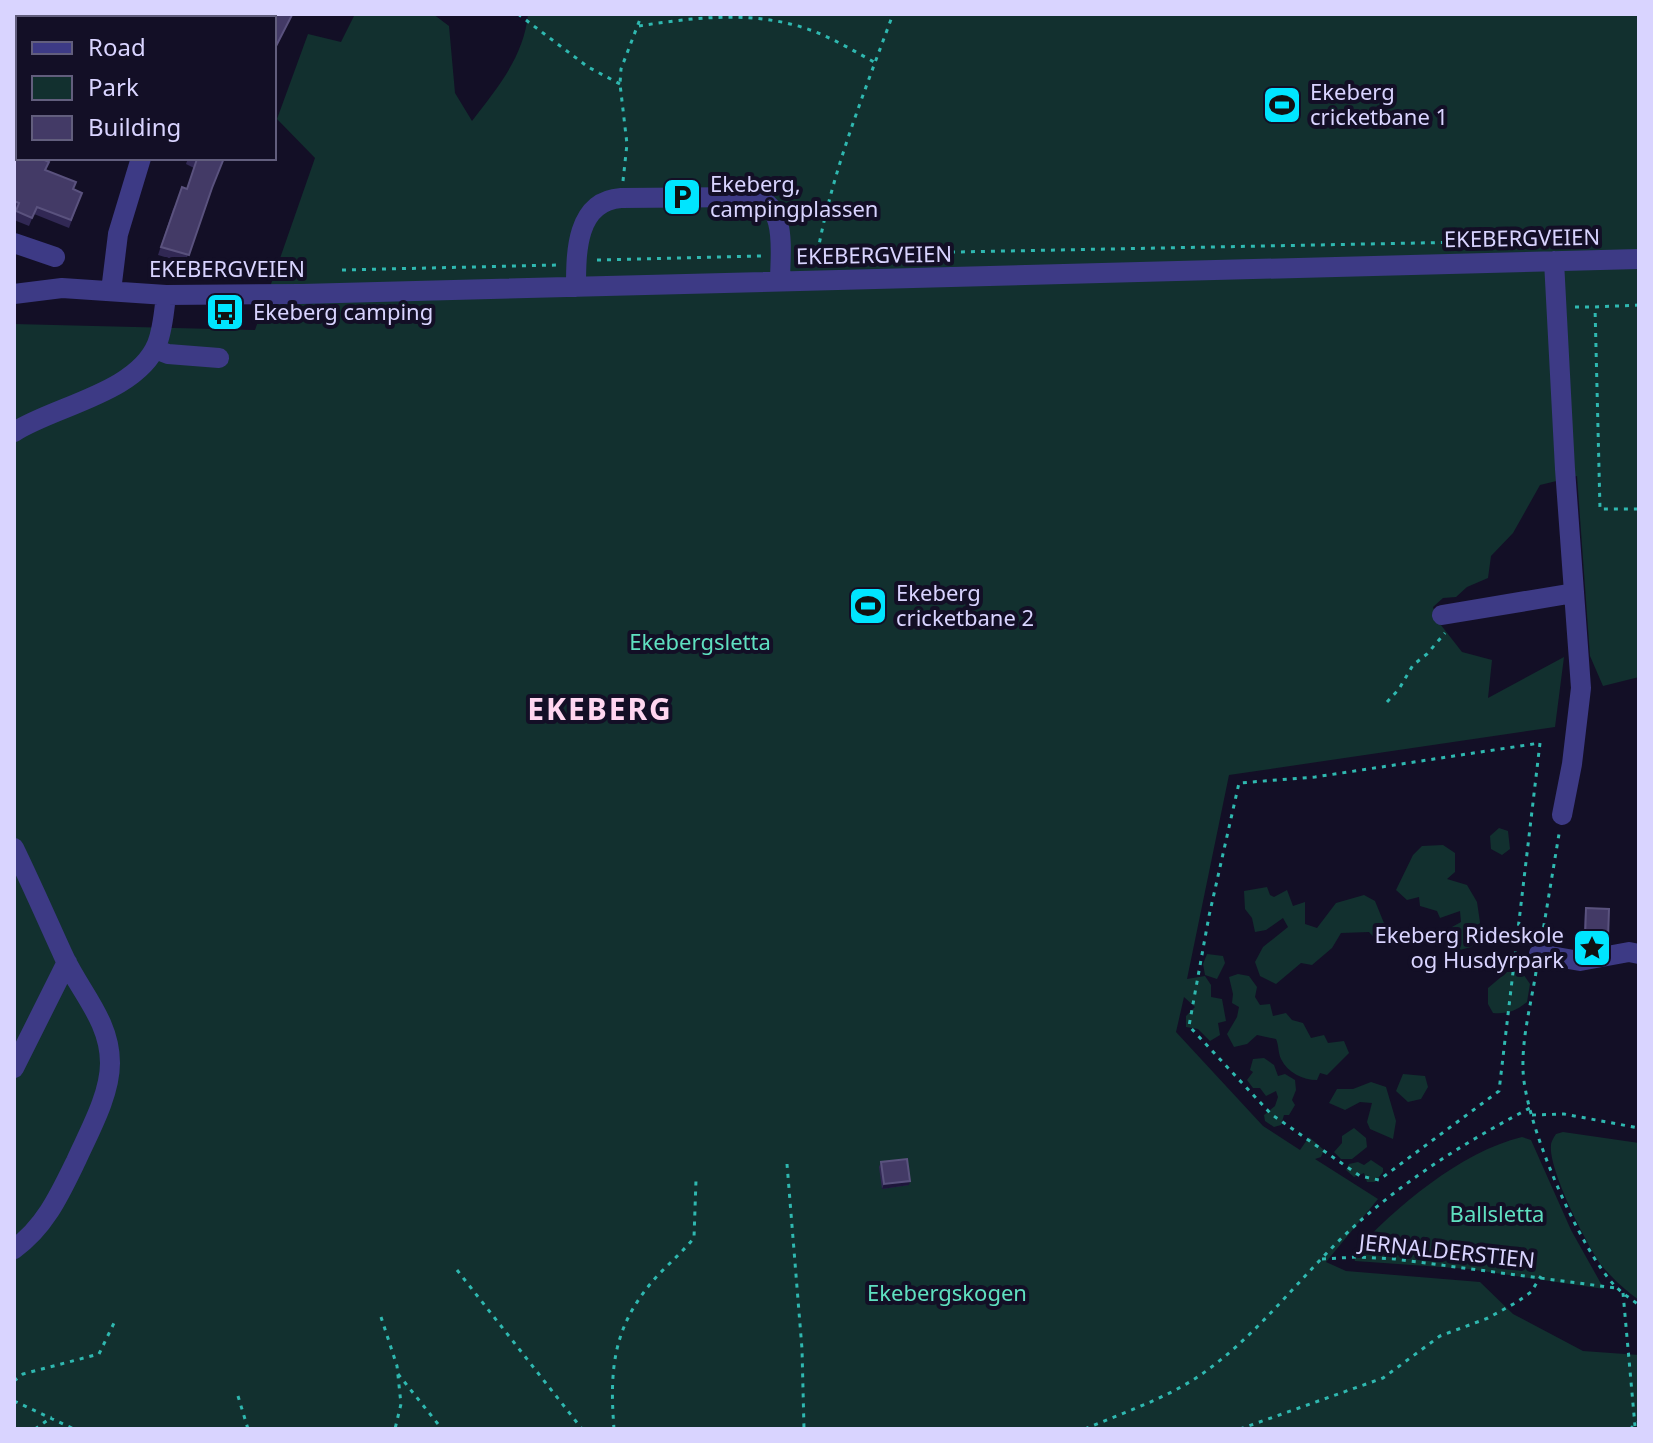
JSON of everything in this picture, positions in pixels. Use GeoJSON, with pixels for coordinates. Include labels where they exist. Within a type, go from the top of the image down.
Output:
{"type":"FeatureCollection","features":[{"type":"Feature","properties":{"kind":"street"},"geometry":{"type":"LineString","coordinates":[[111,291],[118,234],[140,160]]}},
{"type":"Feature","properties":{"kind":"street"},"geometry":{"type":"LineString","coordinates":[[576,287],[576,263],[583,223],[588,214],[604,201],[621,198],[757,198],[775,212],[778,222],[780,281]]}},
{"type":"Feature","properties":{"kind":"street"},"geometry":{"type":"LineString","coordinates":[[14,243],[55,257]]}},
{"type":"Feature","properties":{"kind":"street","name":"EKEBERGVEIEN"},"geometry":{"type":"LineString","coordinates":[[14,294],[62,288],[242,296],[1639,259]]}},
{"type":"Feature","properties":{"kind":"street"},"geometry":{"type":"LineString","coordinates":[[1554,261],[1581,688],[1562,815]]}},
{"type":"Feature","properties":{"kind":"street"},"geometry":{"type":"LineString","coordinates":[[14,432],[119,383],[141,366],[155,349],[162,328],[166,295]]}},
{"type":"Feature","properties":{"kind":"street"},"geometry":{"type":"LineString","coordinates":[[155,349],[168,354],[219,358]]}},
{"type":"Feature","properties":{"kind":"street"},"geometry":{"type":"LineString","coordinates":[[1442,615],[1574,593]]}},
{"type":"Feature","properties":{"kind":"street"},"geometry":{"type":"LineString","coordinates":[[14,848],[67,962],[104,1026],[110,1067],[87,1136],[63,1188],[43,1222],[14,1249]]}},
{"type":"Feature","properties":{"kind":"street"},"geometry":{"type":"LineString","coordinates":[[1539,954],[1580,961],[1636,950]]}},
{"type":"Feature","properties":{"kind":"street"},"geometry":{"type":"LineString","coordinates":[[14,1068],[67,962]]}},
{"type":"Feature","properties":{"kind":"path"},"geometry":{"type":"LineString","coordinates":[[518,14],[588,67],[620,84]]}},
{"type":"Feature","properties":{"kind":"path"},"geometry":{"type":"LineString","coordinates":[[621,198],[627,144],[620,84],[625,56],[642,14]]}},
{"type":"Feature","properties":{"kind":"path"},"geometry":{"type":"LineString","coordinates":[[817,255],[852,120],[893,14]]}},
{"type":"Feature","properties":{"kind":"path"},"geometry":{"type":"LineString","coordinates":[[639,26],[711,17],[779,21],[813,31],[875,62]]}},
{"type":"Feature","properties":{"kind":"path"},"geometry":{"type":"LineString","coordinates":[[342,270],[544,266],[632,258],[1524,241]]}},
{"type":"Feature","properties":{"kind":"path"},"geometry":{"type":"LineString","coordinates":[[1639,305],[1595,307],[1600,509],[1639,509]]}},
{"type":"Feature","properties":{"kind":"path"},"geometry":{"type":"LineString","coordinates":[[1387,702],[1413,665],[1447,631],[1442,615]]}},
{"type":"Feature","properties":{"kind":"path"},"geometry":{"type":"LineString","coordinates":[[1540,743],[1499,1091],[1379,1180],[1360,1176],[1271,1114],[1189,1026],[1239,783],[1315,777],[1540,743]]}},
{"type":"Feature","properties":{"kind":"path"},"geometry":{"type":"LineString","coordinates":[[1085,1429],[1168,1394],[1195,1379],[1237,1345],[1376,1207],[1413,1178],[1530,1108],[1539,1140],[1589,1249],[1616,1288],[1639,1305]]}},
{"type":"Feature","properties":{"kind":"path"},"geometry":{"type":"LineString","coordinates":[[1532,1115],[1564,1114],[1639,1128]]}},
{"type":"Feature","properties":{"kind":"path"},"geometry":{"type":"LineString","coordinates":[[787,1164],[802,1349],[804,1429]]}},
{"type":"Feature","properties":{"kind":"path"},"geometry":{"type":"LineString","coordinates":[[614,1429],[612,1362],[625,1322],[645,1291],[694,1238],[696,1180]]}},
{"type":"Feature","properties":{"kind":"path","name":"JERNALDERSTIEN"},"geometry":{"type":"LineString","coordinates":[[1322,1259],[1395,1259],[1616,1288]]}},
{"type":"Feature","properties":{"kind":"path"},"geometry":{"type":"LineString","coordinates":[[457,1270],[582,1429]]}},
{"type":"Feature","properties":{"kind":"path"},"geometry":{"type":"LineString","coordinates":[[1240,1429],[1383,1378],[1440,1336],[1488,1318],[1517,1302],[1531,1292],[1541,1276]]}},
{"type":"Feature","properties":{"kind":"path"},"geometry":{"type":"LineString","coordinates":[[1623,1293],[1635,1426]]}},
{"type":"Feature","properties":{"kind":"path"},"geometry":{"type":"LineString","coordinates":[[381,1317],[398,1374],[401,1404],[395,1429]]}},
{"type":"Feature","properties":{"kind":"path"},"geometry":{"type":"LineString","coordinates":[[14,1381],[23,1374],[99,1354],[114,1323]]}},
{"type":"Feature","properties":{"kind":"path"},"geometry":{"type":"LineString","coordinates":[[398,1374],[442,1429]]}},
{"type":"Feature","properties":{"kind":"path"},"geometry":{"type":"LineString","coordinates":[[238,1396],[248,1429]]}},
{"type":"Feature","properties":{"kind":"path"},"geometry":{"type":"LineString","coordinates":[[14,1401],[74,1429]]}},
{"type":"Feature","properties":{"kind":"path"},"geometry":{"type":"LineString","coordinates":[[35,1429],[52,1417]]}},
{"type":"Feature","properties":{"kind":"path"},"geometry":{"type":"LineString","coordinates":[[1630,1429],[1639,1421]]}},
{"type":"Feature","properties":{"kind":"green space","name":"Ekebergsletta"},"geometry":{"type":"Polygon","coordinates":[[[355,14],[433,14],[449,26],[455,93],[472,121],[515,58],[528,14],[1639,14],[1639,677],[1603,686],[1590,656],[1577,476],[1540,485],[1513,533],[1491,556],[1488,578],[1467,587],[1456,597],[1443,598],[1433,607],[1437,620],[1462,652],[1492,660],[1488,698],[1564,657],[1555,727],[1229,775],[1187,979],[1205,976],[1211,985],[1211,997],[1222,999],[1226,1021],[1218,1023],[1220,1035],[1210,1041],[1198,1029],[1186,1027],[1186,1016],[1195,1007],[1184,997],[1176,1032],[1263,1126],[1300,1150],[1309,1137],[1324,1150],[1321,1157],[1315,1159],[1378,1199],[1326,1262],[1346,1271],[1480,1282],[1513,1314],[1583,1351],[1639,1355],[1639,1429],[14,1429],[14,324],[255,330],[315,158],[277,119],[308,34],[341,42],[355,14]]]}},
{"type":"Feature","properties":{"kind":"green space"},"geometry":{"type":"Polygon","coordinates":[[[1499,828],[1508,831],[1510,849],[1502,855],[1491,849],[1490,836],[1499,828]]]}},
{"type":"Feature","properties":{"kind":"green space"},"geometry":{"type":"Polygon","coordinates":[[[1443,845],[1455,853],[1455,872],[1447,879],[1467,885],[1477,902],[1482,936],[1471,947],[1456,951],[1447,936],[1452,927],[1461,922],[1460,911],[1440,918],[1437,911],[1420,906],[1419,897],[1407,900],[1396,890],[1413,855],[1422,846],[1443,845]]]}},
{"type":"Feature","properties":{"kind":"green space"},"geometry":{"type":"Polygon","coordinates":[[[1267,887],[1274,897],[1287,890],[1293,906],[1305,902],[1305,924],[1317,928],[1336,903],[1364,895],[1375,901],[1388,933],[1378,942],[1369,932],[1341,933],[1332,948],[1312,965],[1301,963],[1276,984],[1260,976],[1255,962],[1263,947],[1288,927],[1283,918],[1266,930],[1255,932],[1252,918],[1245,909],[1244,891],[1267,887]]]}},
{"type":"Feature","properties":{"kind":"green space"},"geometry":{"type":"Polygon","coordinates":[[[1207,954],[1223,956],[1225,963],[1217,979],[1205,975],[1203,964],[1207,954]]]}},
{"type":"Feature","properties":{"kind":"green space"},"geometry":{"type":"Polygon","coordinates":[[[1521,971],[1530,984],[1527,1002],[1512,1011],[1493,1013],[1488,1004],[1488,988],[1507,972],[1521,971]]]}},
{"type":"Feature","properties":{"kind":"green space"},"geometry":{"type":"Polygon","coordinates":[[[1238,974],[1249,976],[1257,987],[1255,997],[1260,1005],[1270,1004],[1273,1016],[1286,1013],[1292,1020],[1303,1023],[1311,1038],[1324,1035],[1328,1043],[1344,1041],[1349,1053],[1327,1075],[1320,1073],[1317,1080],[1301,1077],[1284,1064],[1276,1039],[1257,1035],[1247,1044],[1234,1047],[1227,1034],[1239,1007],[1232,1003],[1229,977],[1238,974]]]}},
{"type":"Feature","properties":{"kind":"green space"},"geometry":{"type":"Polygon","coordinates":[[[1264,1058],[1274,1065],[1278,1076],[1285,1074],[1295,1080],[1296,1090],[1292,1100],[1295,1105],[1289,1115],[1284,1115],[1281,1125],[1274,1127],[1265,1121],[1264,1115],[1275,1106],[1276,1091],[1266,1096],[1247,1080],[1253,1072],[1250,1070],[1253,1059],[1264,1058]]]}},
{"type":"Feature","properties":{"kind":"green space"},"geometry":{"type":"Polygon","coordinates":[[[1403,1074],[1425,1076],[1428,1087],[1421,1099],[1408,1102],[1396,1091],[1403,1074]]]}},
{"type":"Feature","properties":{"kind":"green space"},"geometry":{"type":"Polygon","coordinates":[[[1371,1082],[1386,1087],[1396,1121],[1393,1139],[1370,1129],[1367,1122],[1372,1103],[1360,1102],[1345,1110],[1329,1103],[1337,1089],[1353,1089],[1371,1082]]]}},
{"type":"Feature","properties":{"kind":"green space"},"geometry":{"type":"Polygon","coordinates":[[[1354,1128],[1366,1138],[1367,1147],[1352,1159],[1341,1159],[1334,1152],[1342,1143],[1342,1136],[1354,1128]]]}},
{"type":"Feature","properties":{"kind":"green space","name":"Ballsletta"},"geometry":{"type":"Polygon","coordinates":[[[1563,1132],[1639,1143],[1639,1300],[1602,1266],[1570,1207],[1552,1156],[1552,1141],[1556,1134],[1563,1132]]]}},
{"type":"Feature","properties":{"kind":"green space","name":"Ballsletta"},"geometry":{"type":"Polygon","coordinates":[[[1522,1137],[1531,1140],[1571,1230],[1604,1289],[1469,1269],[1355,1261],[1353,1253],[1370,1235],[1430,1183],[1475,1155],[1522,1137]]]}},
{"type":"Feature","properties":{"kind":"green space"},"geometry":{"type":"Polygon","coordinates":[[[1371,1160],[1383,1168],[1375,1182],[1367,1182],[1364,1173],[1354,1177],[1346,1170],[1349,1164],[1358,1162],[1364,1165],[1371,1160]]]}},
{"type":"Feature","properties":{"kind":"building"},"geometry":{"type":"Polygon","coordinates":[[[112,14],[116,16],[87,16],[112,14]]]}},
{"type":"Feature","properties":{"kind":"building"},"geometry":{"type":"Polygon","coordinates":[[[292,15],[276,46],[276,16],[243,16],[292,15]]]}},
{"type":"Feature","properties":{"kind":"building"},"geometry":{"type":"Polygon","coordinates":[[[16,148],[16,160],[44,160],[49,162],[45,170],[76,182],[73,189],[82,193],[71,220],[37,207],[32,218],[16,211],[19,203],[14,201],[16,148]]]}},
{"type":"Feature","properties":{"kind":"building"},"geometry":{"type":"Polygon","coordinates":[[[197,160],[223,160],[189,255],[161,247],[182,187],[187,189],[197,160]]]}},
{"type":"Feature","properties":{"kind":"building"},"geometry":{"type":"Polygon","coordinates":[[[1586,908],[1609,909],[1608,939],[1585,939],[1586,908]]]}},
{"type":"Feature","properties":{"kind":"building"},"geometry":{"type":"Polygon","coordinates":[[[907,1159],[910,1181],[884,1184],[881,1162],[907,1159]]]}},
{"type":"Feature","properties":{"kind":"place","name":"Ekeberg cricketbane 1"},"geometry":{"type":"Point","coordinates":[1282,105]}},
{"type":"Feature","properties":{"kind":"place","name":"Ekeberg, campingplassen"},"geometry":{"type":"Point","coordinates":[682,197]}},
{"type":"Feature","properties":{"kind":"place","name":"Ekeberg camping"},"geometry":{"type":"Point","coordinates":[225,312]}},
{"type":"Feature","properties":{"kind":"place","name":"Ekeberg cricketbane 2"},"geometry":{"type":"Point","coordinates":[868,606]}},
{"type":"Feature","properties":{"kind":"place","name":"Ekeberg Rideskole og Husdyrpark"},"geometry":{"type":"Point","coordinates":[1592,948]}},
{"type":"Feature","properties":{"kind":"district","name":"EKEBERG"},"geometry":{"type":"Point","coordinates":[600,710]}},
{"type":"Feature","properties":{"kind":"park label","name":"Ekebergskogen"},"geometry":{"type":"Point","coordinates":[947,1293]}}]}
